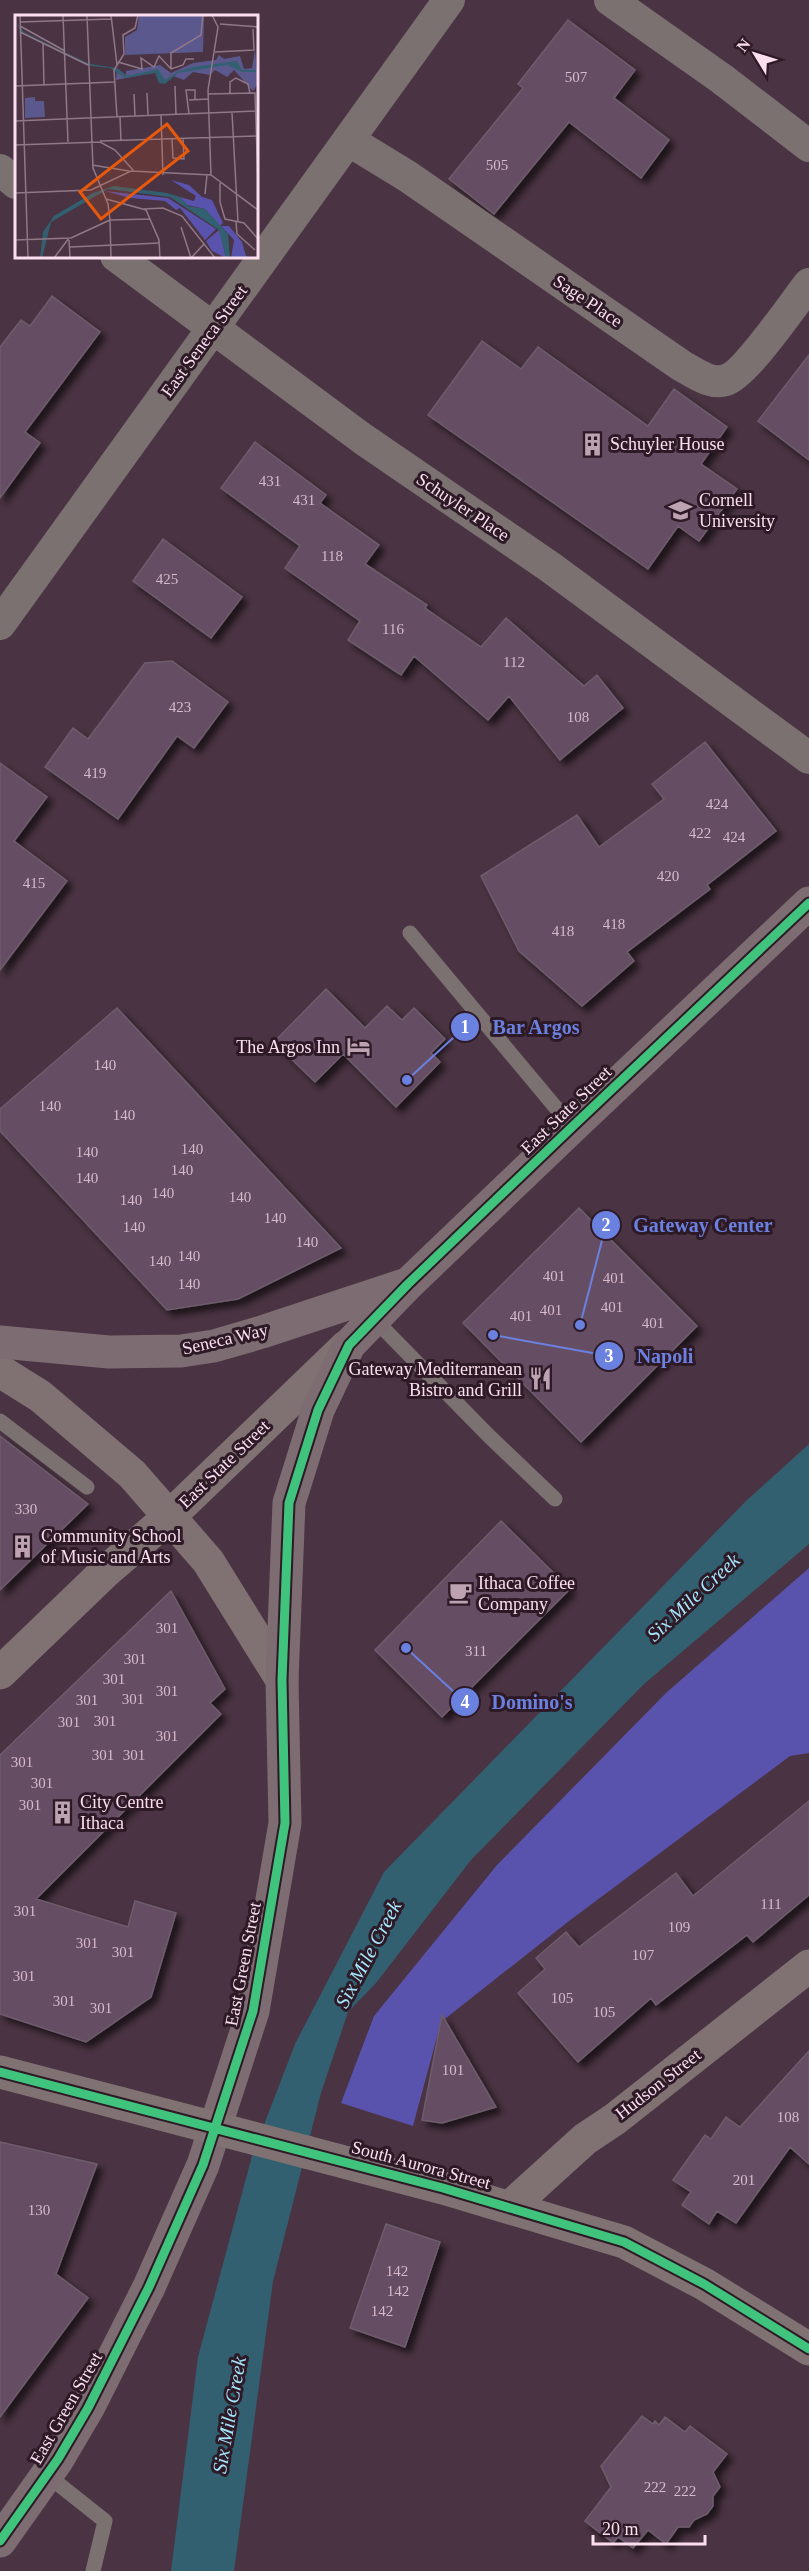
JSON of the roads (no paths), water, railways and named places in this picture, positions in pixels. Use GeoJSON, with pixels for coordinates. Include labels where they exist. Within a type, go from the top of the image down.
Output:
{"type":"FeatureCollection","features":[{"type":"Feature","properties":{"kind":"highway","name":"East State Street"},"geometry":{"type":"LineString","coordinates":[[349,1345],[408,1284],[809,903]]}},
{"type":"Feature","properties":{"kind":"highway","name":"Seneca Way"},"geometry":{"type":"LineString","coordinates":[[0,1342],[110,1352],[181,1351],[214,1346],[262,1332],[408,1284]]}},
{"type":"Feature","properties":{"kind":"highway","name":"East Green Street"},"geometry":{"type":"LineString","coordinates":[[0,2541],[47,2475],[88,2408],[149,2287],[203,2165],[253,2011],[285,1823],[282,1680],[289,1503],[318,1410],[349,1345]]}},
{"type":"Feature","properties":{"kind":"street","name":"East Seneca Street"},"geometry":{"type":"LineString","coordinates":[[0,624],[449,0]]}},
{"type":"Feature","properties":{"kind":"street"},"geometry":{"type":"LineString","coordinates":[[610,0],[722,79],[809,146]]}},
{"type":"Feature","properties":{"kind":"street","name":"Sage Place"},"geometry":{"type":"LineString","coordinates":[[348,140],[416,182],[682,366],[709,381],[727,380],[745,367],[809,284]]}},
{"type":"Feature","properties":{"kind":"street"},"geometry":{"type":"LineString","coordinates":[[0,170],[15,182]]}},
{"type":"Feature","properties":{"kind":"street","name":"Schuyler Place"},"geometry":{"type":"LineString","coordinates":[[119,258],[363,439],[550,567],[809,758]]}},
{"type":"Feature","properties":{"kind":"street","name":"East State Street"},"geometry":{"type":"LineString","coordinates":[[4,1662],[169,1517],[349,1345]]}},
{"type":"Feature","properties":{"kind":"street"},"geometry":{"type":"LineString","coordinates":[[0,1371],[40,1396],[132,1474],[208,1561],[282,1680]]}},
{"type":"Feature","properties":{"kind":"street","name":"Hudson Street"},"geometry":{"type":"LineString","coordinates":[[510,2207],[585,2139],[615,2119],[809,1966]]}},
{"type":"Feature","properties":{"kind":"street","name":"South Aurora Street"},"geometry":{"type":"LineString","coordinates":[[0,2072],[443,2188],[624,2242],[704,2284],[804,2349]]}},
{"type":"Feature","properties":{"kind":"lane"},"geometry":{"type":"LineString","coordinates":[[410,933],[572,1127]]}},
{"type":"Feature","properties":{"kind":"lane"},"geometry":{"type":"LineString","coordinates":[[374,1319],[489,1436],[555,1499]]}},
{"type":"Feature","properties":{"kind":"lane"},"geometry":{"type":"LineString","coordinates":[[0,1421],[87,1487]]}},
{"type":"Feature","properties":{"kind":"lane"},"geometry":{"type":"LineString","coordinates":[[47,2475],[105,2521],[93,2571]]}},
{"type":"Feature","properties":{"kind":"water","name":"Six Mile Creek"},"geometry":{"type":"Polygon","coordinates":[[[809,1444],[809,1544],[644,1684],[471,1860],[376,1983],[348,2012],[321,2093],[273,2281],[234,2571],[171,2571],[198,2357],[252,2156],[295,2044],[384,1872],[746,1501],[809,1444]]]}},
{"type":"Feature","properties":{"kind":"place","name":"Schuyler House"},"geometry":{"type":"Point","coordinates":[592,444]}},
{"type":"Feature","properties":{"kind":"place","name":"Cornell University"},"geometry":{"type":"Point","coordinates":[681,510]}},
{"type":"Feature","properties":{"kind":"place","name":"The Argos Inn"},"geometry":{"type":"Point","coordinates":[358,1047]}},
{"type":"Feature","properties":{"kind":"place","name":"Bar Argos"},"geometry":{"type":"Point","coordinates":[407,1080]}},
{"type":"Feature","properties":{"kind":"place","name":"Gateway Center"},"geometry":{"type":"Point","coordinates":[580,1325]}},
{"type":"Feature","properties":{"kind":"place","name":"Napoli"},"geometry":{"type":"Point","coordinates":[493,1335]}},
{"type":"Feature","properties":{"kind":"place","name":"Gateway Mediterranean Bistro and Grill"},"geometry":{"type":"Point","coordinates":[540,1379]}},
{"type":"Feature","properties":{"kind":"place","name":"Community School of Music and Arts"},"geometry":{"type":"Point","coordinates":[23,1546]}},
{"type":"Feature","properties":{"kind":"place","name":"Ithaca Coffee Company"},"geometry":{"type":"Point","coordinates":[460,1593]}},
{"type":"Feature","properties":{"kind":"place","name":"Domino's"},"geometry":{"type":"Point","coordinates":[406,1648]}},
{"type":"Feature","properties":{"kind":"place","name":"City Centre Ithaca"},"geometry":{"type":"Point","coordinates":[62,1812]}}]}
